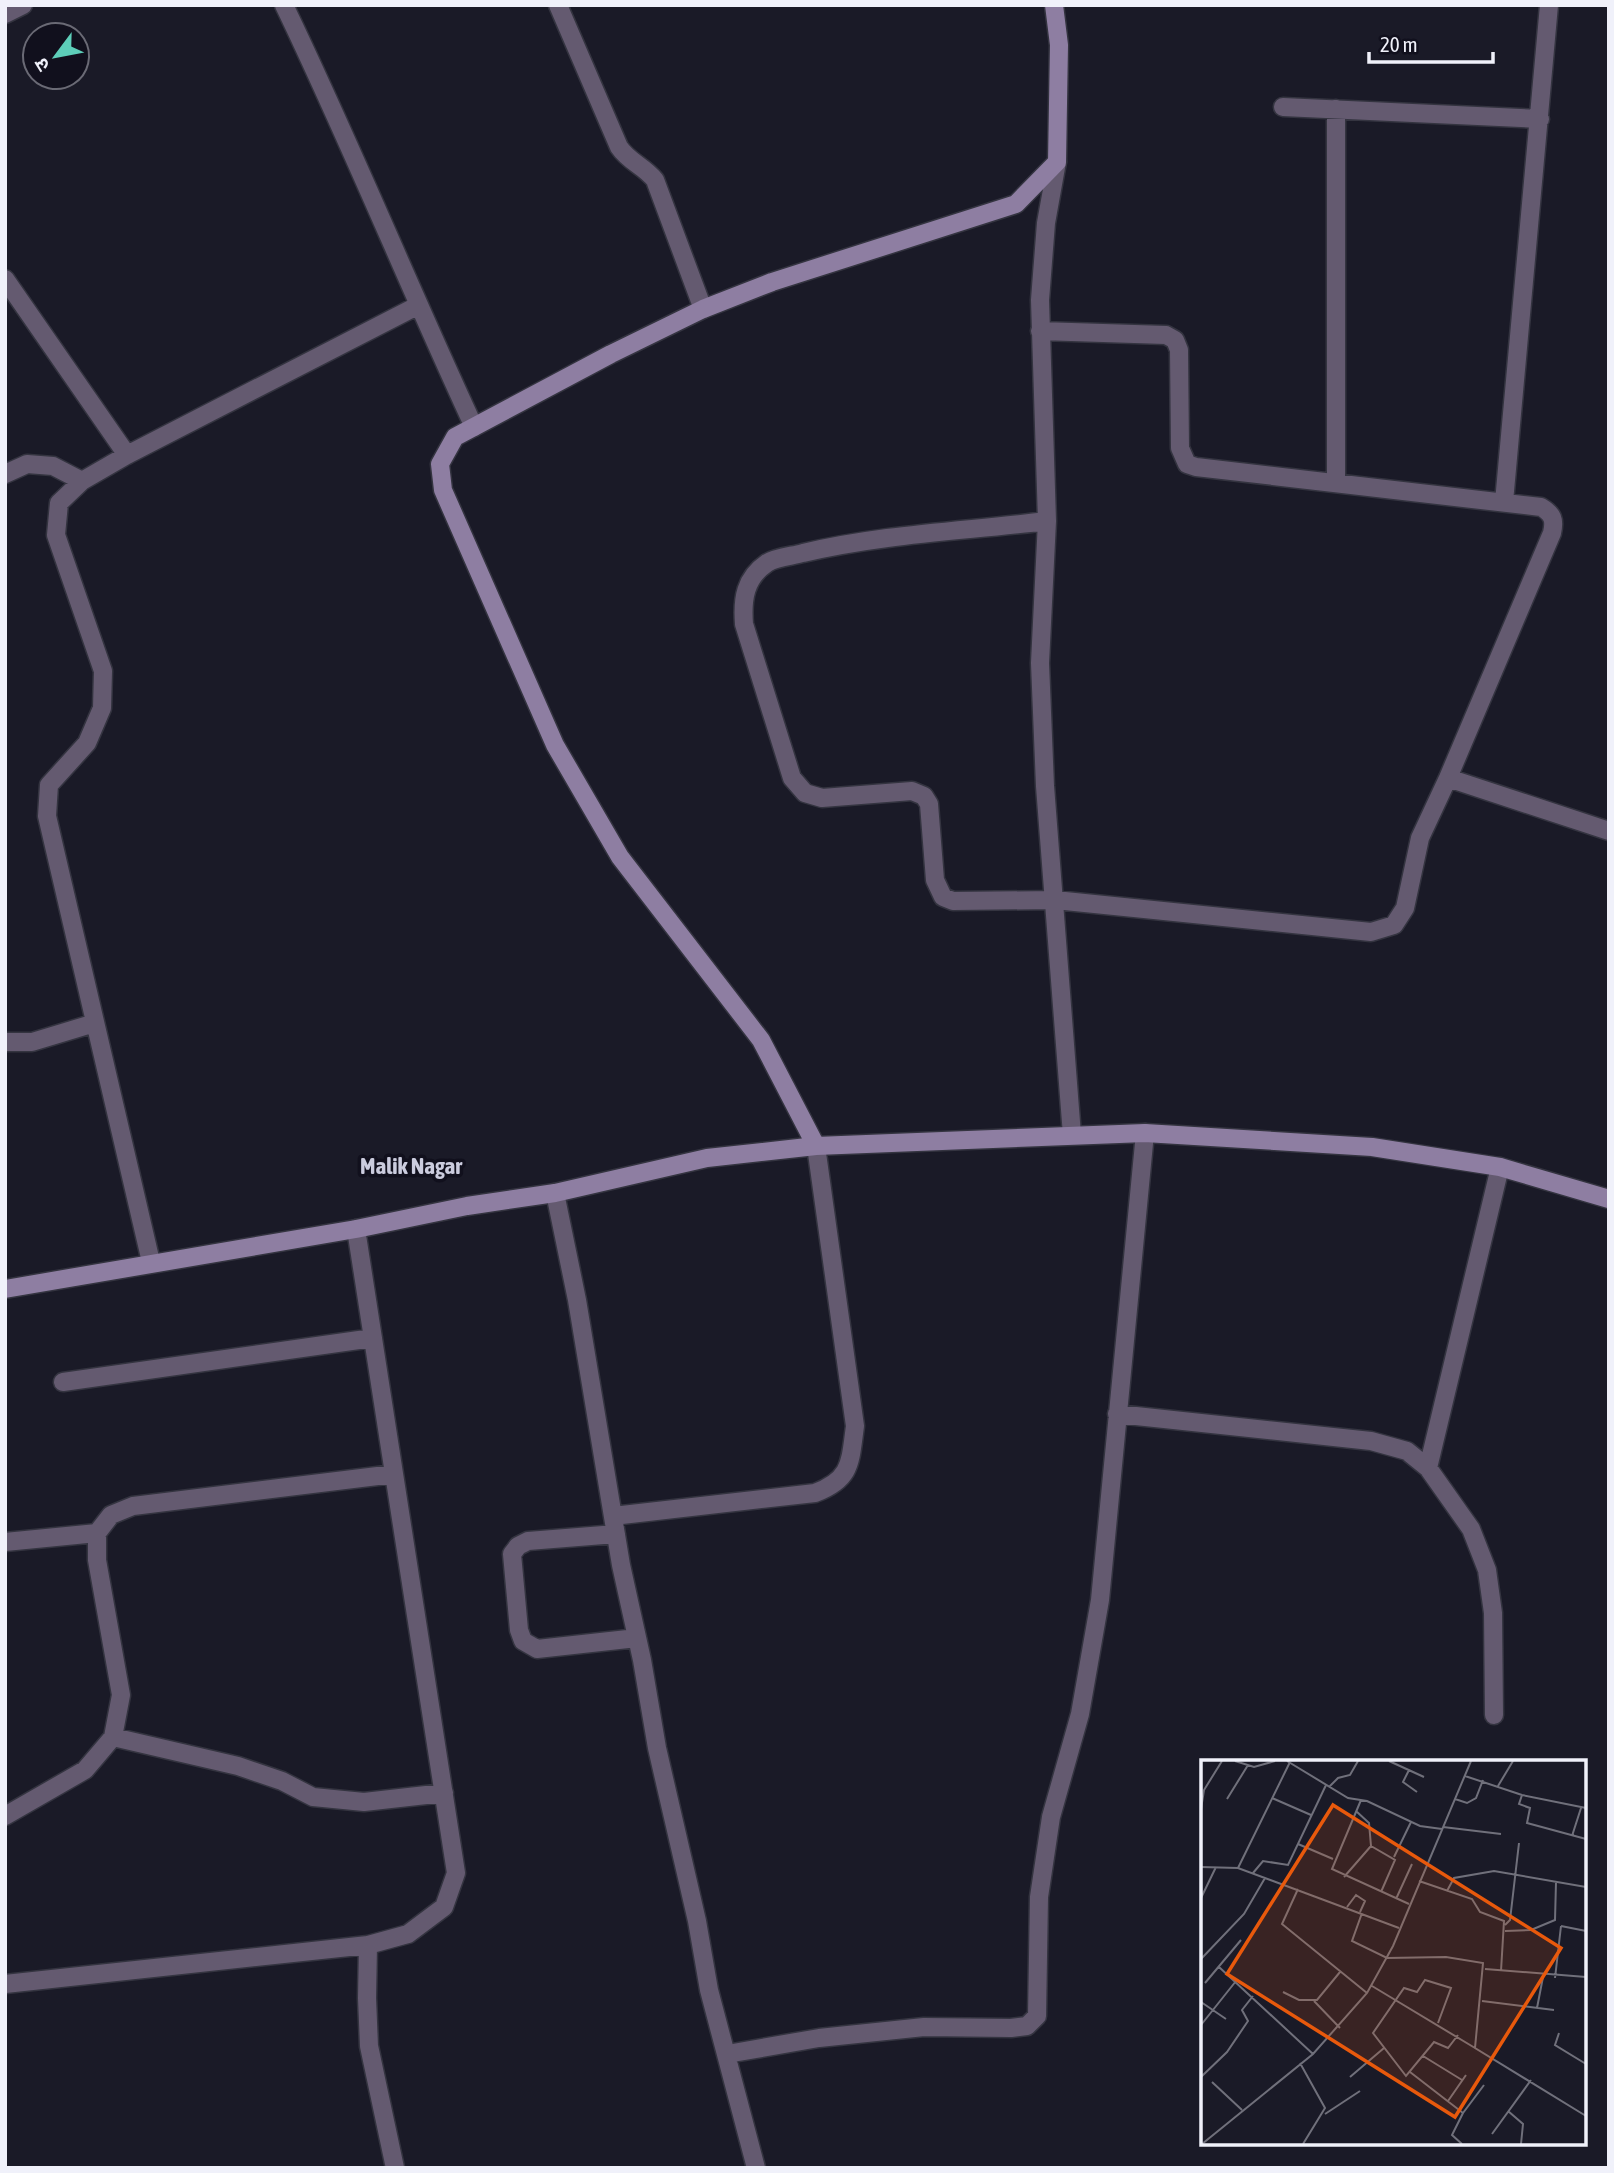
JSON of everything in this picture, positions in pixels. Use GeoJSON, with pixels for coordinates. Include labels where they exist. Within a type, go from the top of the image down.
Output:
{"type":"FeatureCollection","features":[{"type":"Feature","properties":{"kind":"street"},"geometry":{"type":"LineString","coordinates":[[5,14],[23,5]]}},
{"type":"Feature","properties":{"kind":"street"},"geometry":{"type":"LineString","coordinates":[[284,5],[336,114],[417,306],[474,427]]}},
{"type":"Feature","properties":{"kind":"street"},"geometry":{"type":"LineString","coordinates":[[558,5],[619,147],[626,158],[648,171],[655,180],[703,309]]}},
{"type":"Feature","properties":{"kind":"street"},"geometry":{"type":"LineString","coordinates":[[1055,5],[1059,45],[1057,162],[1046,223],[1040,300],[1047,521],[1040,663],[1045,786],[1072,1135]]}},
{"type":"Feature","properties":{"kind":"street"},"geometry":{"type":"LineString","coordinates":[[1504,502],[1549,5]]}},
{"type":"Feature","properties":{"kind":"street"},"geometry":{"type":"LineString","coordinates":[[1283,107],[1540,119]]}},
{"type":"Feature","properties":{"kind":"street"},"geometry":{"type":"LineString","coordinates":[[1336,109],[1336,483]]}},
{"type":"Feature","properties":{"kind":"street"},"geometry":{"type":"LineString","coordinates":[[613,1516],[815,1493],[835,1485],[849,1465],[855,1426],[816,1146],[761,1040],[620,857],[555,744],[443,490],[440,464],[455,437],[611,354],[703,309],[772,282],[1016,204],[1057,162]]}},
{"type":"Feature","properties":{"kind":"street"},"geometry":{"type":"LineString","coordinates":[[5,279],[127,455]]}},
{"type":"Feature","properties":{"kind":"street"},"geometry":{"type":"LineString","coordinates":[[151,1262],[47,816],[49,785],[87,743],[102,708],[103,671],[56,535],[59,503],[82,481],[127,455],[417,306]]}},
{"type":"Feature","properties":{"kind":"street"},"geometry":{"type":"LineString","coordinates":[[1040,331],[1166,335],[1175,340],[1179,350],[1180,448],[1187,464],[1504,502],[1541,507],[1550,512],[1555,522],[1448,778],[1420,838],[1405,908],[1394,925],[1371,932],[1055,900],[953,901],[943,897],[935,880],[929,804],[924,796],[912,791],[822,798],[805,793],[792,778],[744,624],[742,600],[751,579],[768,562],[832,547],[1047,521]]}},
{"type":"Feature","properties":{"kind":"street"},"geometry":{"type":"LineString","coordinates":[[5,474],[27,464],[53,466],[82,481]]}},
{"type":"Feature","properties":{"kind":"street"},"geometry":{"type":"LineString","coordinates":[[1448,778],[1609,831]]}},
{"type":"Feature","properties":{"kind":"street"},"geometry":{"type":"LineString","coordinates":[[5,1042],[32,1042],[95,1023]]}},
{"type":"Feature","properties":{"kind":"street"},"geometry":{"type":"LineString","coordinates":[[727,2054],[819,2038],[924,2027],[1011,2028],[1027,2026],[1037,2016],[1039,1897],[1051,1817],[1080,1714],[1100,1600],[1145,1133]]}},
{"type":"Feature","properties":{"kind":"street"},"geometry":{"type":"LineString","coordinates":[[5,1289],[356,1229],[467,1206],[555,1193],[707,1158],[816,1146],[1145,1133],[1372,1147],[1500,1167],[1609,1199]]}},
{"type":"Feature","properties":{"kind":"street"},"geometry":{"type":"LineString","coordinates":[[1428,1468],[1500,1167]]}},
{"type":"Feature","properties":{"kind":"street"},"geometry":{"type":"LineString","coordinates":[[555,1193],[577,1300],[616,1534],[660,1760],[697,1921],[709,1990],[756,2168]]}},
{"type":"Feature","properties":{"kind":"street"},"geometry":{"type":"LineString","coordinates":[[5,1984],[369,1945],[408,1934],[444,1908],[456,1873],[356,1229]]}},
{"type":"Feature","properties":{"kind":"street"},"geometry":{"type":"LineString","coordinates":[[63,1382],[373,1338]]}},
{"type":"Feature","properties":{"kind":"street"},"geometry":{"type":"LineString","coordinates":[[1117,1414],[1371,1441],[1407,1451],[1428,1468],[1471,1530],[1487,1570],[1493,1613],[1494,1715]]}},
{"type":"Feature","properties":{"kind":"street"},"geometry":{"type":"LineString","coordinates":[[5,1816],[85,1770],[113,1737],[121,1695],[97,1560],[97,1532],[111,1515],[133,1506],[394,1474]]}},
{"type":"Feature","properties":{"kind":"street"},"geometry":{"type":"LineString","coordinates":[[5,1542],[97,1532]]}},
{"type":"Feature","properties":{"kind":"street"},"geometry":{"type":"LineString","coordinates":[[616,1534],[528,1541],[518,1546],[512,1554],[519,1630],[523,1641],[537,1649],[637,1638]]}},
{"type":"Feature","properties":{"kind":"street"},"geometry":{"type":"LineString","coordinates":[[113,1737],[238,1766],[282,1781],[313,1797],[364,1802],[444,1793]]}},
{"type":"Feature","properties":{"kind":"street"},"geometry":{"type":"LineString","coordinates":[[369,1945],[369,2046],[395,2168]]}},
{"type":"Feature","properties":{"kind":"district","name":"Malik Nagar"},"geometry":{"type":"Point","coordinates":[411,1166]}}]}
